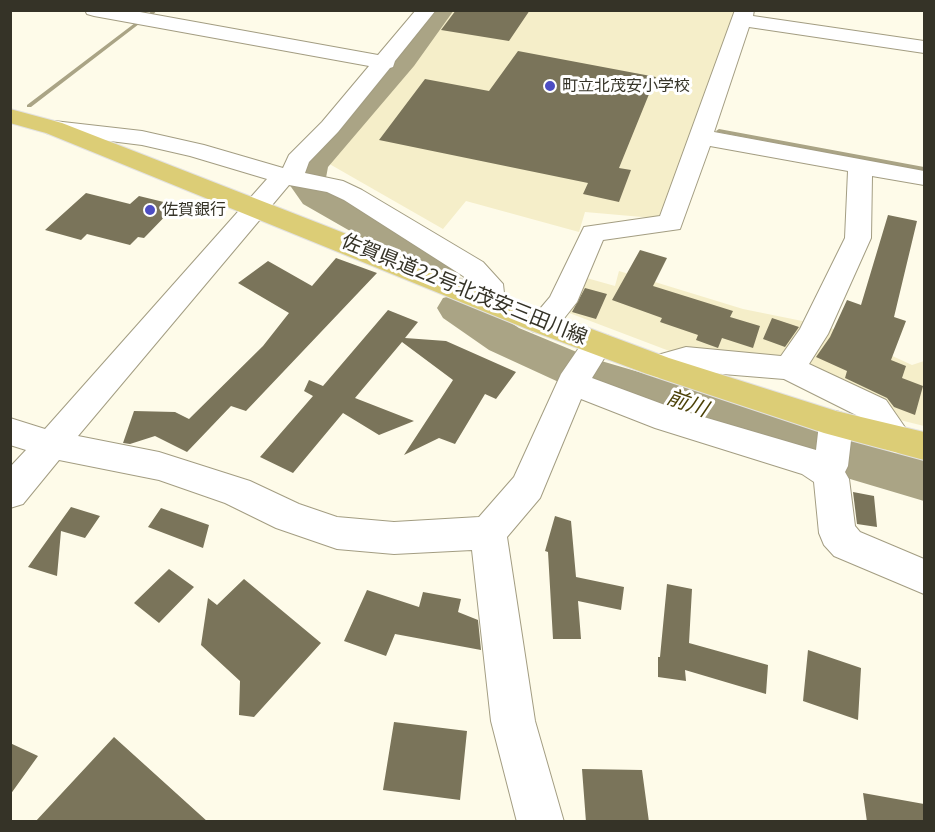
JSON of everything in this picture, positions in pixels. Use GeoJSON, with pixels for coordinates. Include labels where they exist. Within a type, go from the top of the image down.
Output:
{"type":"FeatureCollection","features":[{"type":"Feature","properties":{"kind":"main road","name":"佐賀県道22号北茂安三田川線"},"geometry":{"type":"LineString","coordinates":[[10,116],[54,128],[543,323],[586,363],[658,366],[738,394],[832,452],[910,443]]}},
{"type":"Feature","properties":{"kind":"street"},"geometry":{"type":"LineString","coordinates":[[94,10],[386,63]]}},
{"type":"Feature","properties":{"kind":"street"},"geometry":{"type":"LineString","coordinates":[[298,178],[298,160],[386,63],[427,10]]}},
{"type":"Feature","properties":{"kind":"street"},"geometry":{"type":"LineString","coordinates":[[543,323],[562,302],[593,233],[671,223],[743,15],[924,47]]}},
{"type":"Feature","properties":{"kind":"street"},"geometry":{"type":"LineString","coordinates":[[54,128],[142,138],[196,150],[353,195],[473,269],[489,284],[490,302]]}},
{"type":"Feature","properties":{"kind":"street"},"geometry":{"type":"LineString","coordinates":[[702,137],[924,178]]}},
{"type":"Feature","properties":{"kind":"street"},"geometry":{"type":"LineString","coordinates":[[789,368],[813,334],[858,238],[860,166]]}},
{"type":"Feature","properties":{"kind":"street"},"geometry":{"type":"LineString","coordinates":[[10,493],[255,207],[298,178]]}},
{"type":"Feature","properties":{"kind":"street"},"geometry":{"type":"LineString","coordinates":[[658,366],[686,358],[789,368],[874,409],[910,443]]}},
{"type":"Feature","properties":{"kind":"street"},"geometry":{"type":"LineString","coordinates":[[10,431],[52,445],[159,466],[237,492],[289,517],[337,532],[394,538],[488,533],[527,487],[586,363],[667,419],[813,463],[832,452]]}},
{"type":"Feature","properties":{"kind":"street"},"geometry":{"type":"LineString","coordinates":[[832,452],[831,479],[837,533],[847,544],[924,577]]}},
{"type":"Feature","properties":{"kind":"street"},"geometry":{"type":"LineString","coordinates":[[488,533],[513,722],[541,822]]}},
{"type":"Feature","properties":{"kind":"shaded area","name":"町立北茂安小学校"},"geometry":{"type":"Polygon","coordinates":[[[449,11],[739,11],[665,219],[585,212],[579,232],[466,201],[443,229],[326,162],[449,11]]]}},
{"type":"Feature","properties":{"kind":"shaded area"},"geometry":{"type":"Polygon","coordinates":[[[619,271],[743,309],[827,326],[912,365],[924,361],[924,426],[900,420],[791,362],[672,352],[564,311],[583,277],[615,286],[619,271]]]}},
{"type":"Feature","properties":{"kind":"building"},"geometry":{"type":"Polygon","coordinates":[[[456,10],[530,10],[509,41],[441,30],[456,10]]]}},
{"type":"Feature","properties":{"kind":"building"},"geometry":{"type":"Polygon","coordinates":[[[518,51],[656,77],[619,168],[631,170],[619,202],[583,194],[588,183],[379,140],[425,79],[489,91],[518,51]]]}},
{"type":"Feature","properties":{"kind":"building"},"geometry":{"type":"Polygon","coordinates":[[[86,193],[130,204],[139,196],[176,205],[144,238],[138,237],[130,245],[87,234],[81,240],[45,230],[86,193]]]}},
{"type":"Feature","properties":{"kind":"building"},"geometry":{"type":"Polygon","coordinates":[[[888,215],[917,221],[894,317],[906,321],[891,360],[906,366],[902,378],[923,386],[915,415],[894,407],[887,398],[845,378],[847,371],[816,357],[830,337],[847,300],[861,305],[888,215]]]}},
{"type":"Feature","properties":{"kind":"building"},"geometry":{"type":"Polygon","coordinates":[[[640,250],[667,258],[653,286],[733,311],[730,317],[760,326],[753,348],[722,338],[718,348],[696,340],[698,335],[660,322],[662,318],[612,300],[640,250]]]}},
{"type":"Feature","properties":{"kind":"building"},"geometry":{"type":"Polygon","coordinates":[[[336,258],[377,273],[246,411],[231,406],[187,452],[155,436],[130,444],[123,443],[134,411],[175,412],[189,419],[263,346],[289,313],[238,283],[268,261],[312,286],[336,258]]]}},
{"type":"Feature","properties":{"kind":"building"},"geometry":{"type":"Polygon","coordinates":[[[585,288],[607,294],[596,319],[572,312],[585,288]]]}},
{"type":"Feature","properties":{"kind":"building"},"geometry":{"type":"Polygon","coordinates":[[[388,310],[418,322],[405,338],[446,341],[516,372],[496,399],[485,394],[455,444],[439,438],[404,455],[453,380],[402,342],[355,398],[414,421],[379,435],[343,413],[293,473],[260,457],[313,396],[304,391],[309,380],[323,386],[388,310]]]}},
{"type":"Feature","properties":{"kind":"building"},"geometry":{"type":"Polygon","coordinates":[[[772,318],[799,327],[785,347],[763,339],[772,318]]]}},
{"type":"Feature","properties":{"kind":"building"},"geometry":{"type":"Polygon","coordinates":[[[853,492],[874,496],[877,527],[857,524],[853,492]]]}},
{"type":"Feature","properties":{"kind":"building"},"geometry":{"type":"Polygon","coordinates":[[[71,507],[100,516],[85,538],[61,531],[57,576],[28,567],[71,507]]]}},
{"type":"Feature","properties":{"kind":"building"},"geometry":{"type":"Polygon","coordinates":[[[161,508],[209,525],[203,548],[148,527],[161,508]]]}},
{"type":"Feature","properties":{"kind":"building"},"geometry":{"type":"Polygon","coordinates":[[[555,516],[571,521],[576,577],[624,587],[621,610],[578,601],[581,639],[553,639],[548,552],[545,551],[555,516]]]}},
{"type":"Feature","properties":{"kind":"building"},"geometry":{"type":"Polygon","coordinates":[[[169,569],[194,587],[159,623],[134,603],[169,569]]]}},
{"type":"Feature","properties":{"kind":"building"},"geometry":{"type":"Polygon","coordinates":[[[244,579],[321,643],[254,717],[239,715],[240,681],[201,645],[208,598],[217,605],[244,579]]]}},
{"type":"Feature","properties":{"kind":"building"},"geometry":{"type":"Polygon","coordinates":[[[667,584],[692,589],[689,643],[768,665],[766,694],[685,670],[686,681],[658,677],[658,657],[660,657],[667,584]]]}},
{"type":"Feature","properties":{"kind":"building"},"geometry":{"type":"Polygon","coordinates":[[[367,590],[419,607],[423,592],[461,599],[458,612],[478,620],[481,650],[395,634],[386,656],[344,641],[367,590]]]}},
{"type":"Feature","properties":{"kind":"building"},"geometry":{"type":"Polygon","coordinates":[[[808,650],[861,668],[858,720],[803,701],[808,650]]]}},
{"type":"Feature","properties":{"kind":"building"},"geometry":{"type":"Polygon","coordinates":[[[394,722],[467,731],[460,800],[383,790],[394,722]]]}},
{"type":"Feature","properties":{"kind":"building"},"geometry":{"type":"Polygon","coordinates":[[[114,737],[208,822],[35,822],[114,737]]]}},
{"type":"Feature","properties":{"kind":"building"},"geometry":{"type":"Polygon","coordinates":[[[10,743],[38,756],[10,795],[10,743]]]}},
{"type":"Feature","properties":{"kind":"building"},"geometry":{"type":"Polygon","coordinates":[[[582,769],[642,770],[649,822],[586,822],[582,769]]]}},
{"type":"Feature","properties":{"kind":"building"},"geometry":{"type":"Polygon","coordinates":[[[863,793],[924,804],[924,822],[867,822],[863,793]]]}},
{"type":"Feature","properties":{"kind":"waterway"},"geometry":{"type":"LineString","coordinates":[[150,15],[155,10]]}},
{"type":"Feature","properties":{"kind":"waterway","name":"前川"},"geometry":{"type":"LineString","coordinates":[[438,269],[406,246],[316,196],[307,184],[311,165],[404,60],[441,10]]}},
{"type":"Feature","properties":{"kind":"waterway"},"geometry":{"type":"LineString","coordinates":[[29,106],[137,24]]}},
{"type":"Feature","properties":{"kind":"waterway"},"geometry":{"type":"LineString","coordinates":[[719,131],[924,169]]}},
{"type":"Feature","properties":{"kind":"waterway","name":"前川"},"geometry":{"type":"LineString","coordinates":[[458,308],[504,339],[579,372],[657,394],[803,446],[924,480]]}},
{"type":"Feature","properties":{"kind":"place","name":"町立北茂安小学校"},"geometry":{"type":"Point","coordinates":[550,86]}},
{"type":"Feature","properties":{"kind":"place","name":"佐賀銀行"},"geometry":{"type":"Point","coordinates":[150,210]}}]}
